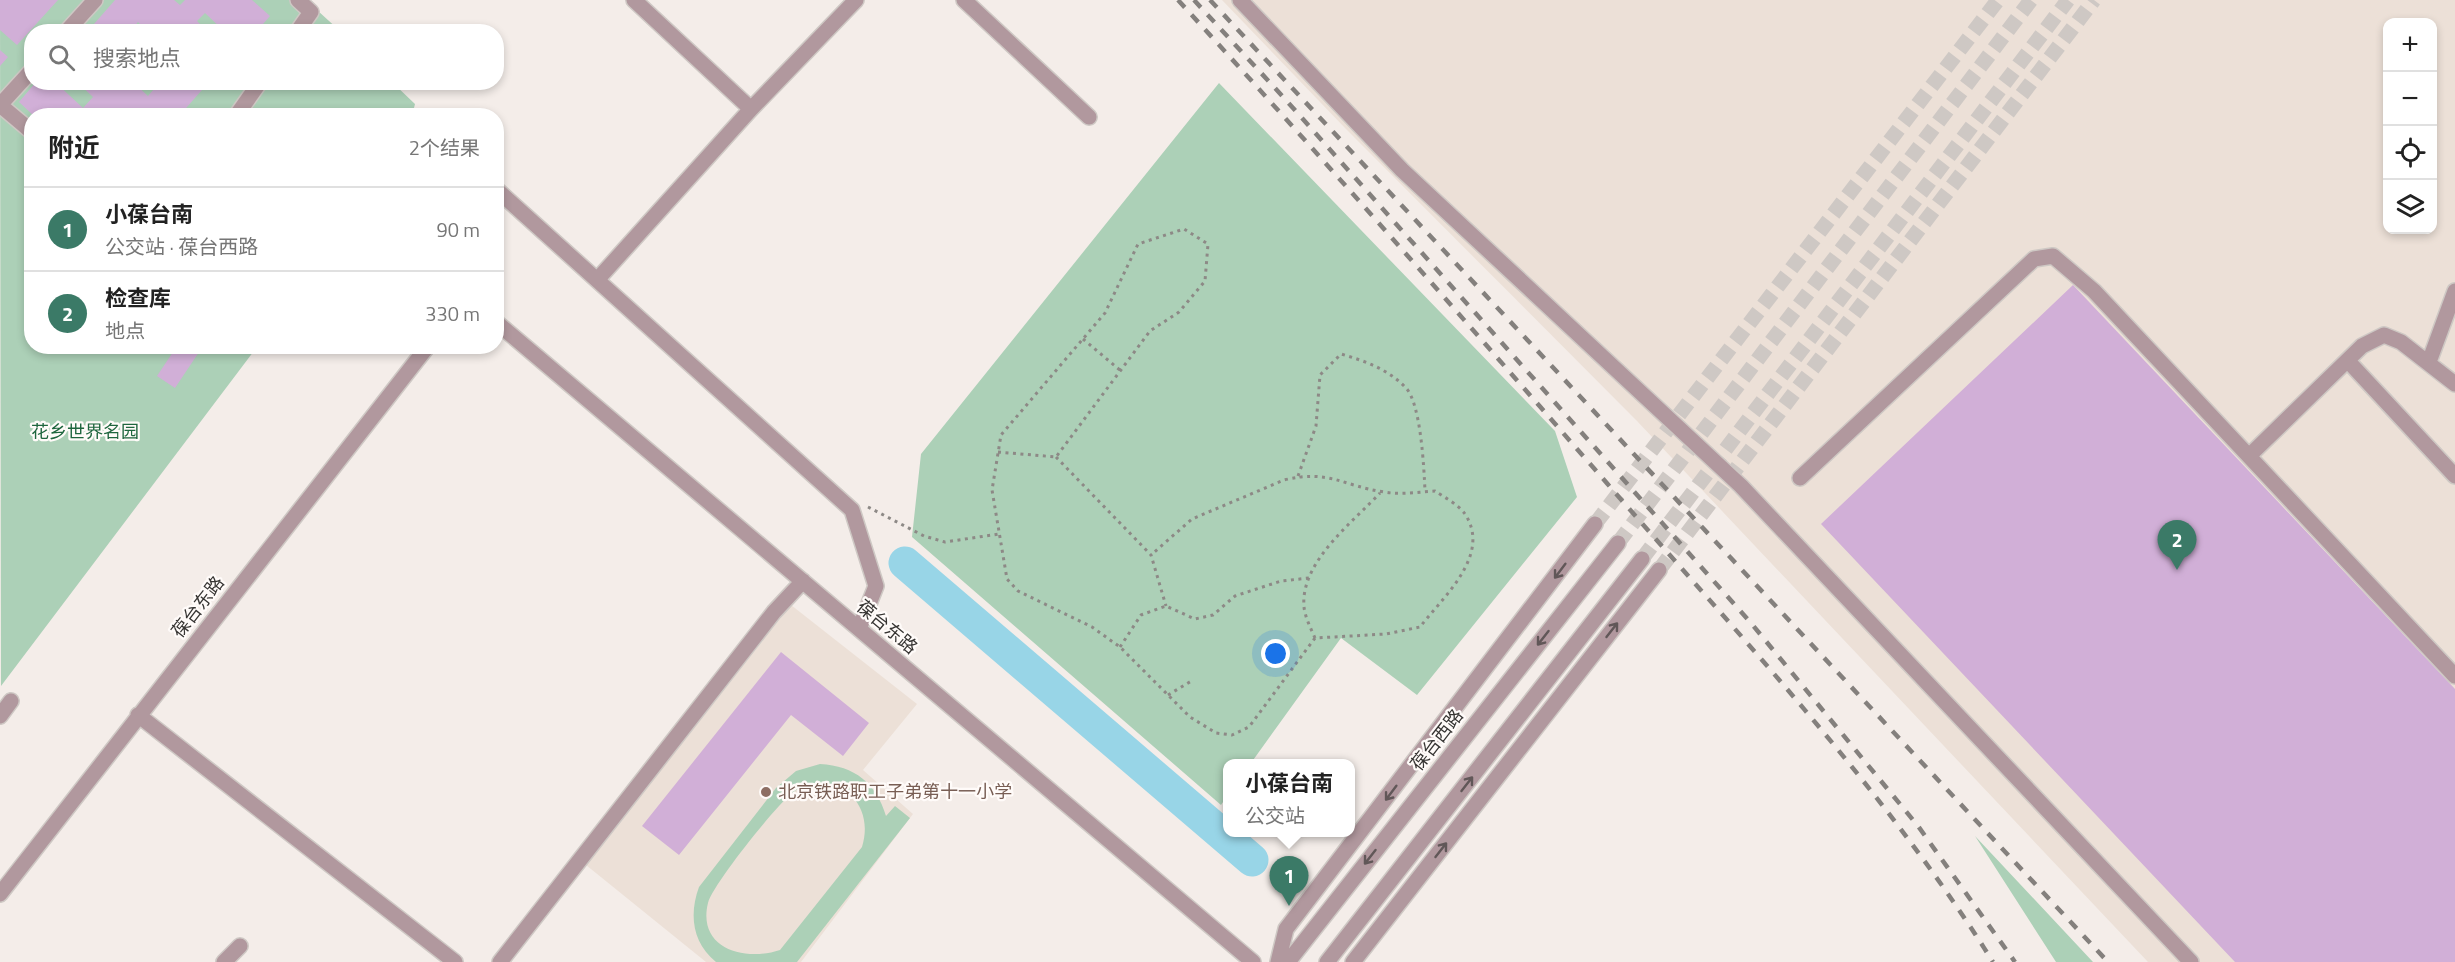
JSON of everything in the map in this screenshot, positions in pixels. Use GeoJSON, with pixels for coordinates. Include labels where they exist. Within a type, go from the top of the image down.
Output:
{"type":"FeatureCollection","features":[{"type":"Feature","properties":{"kind":"street"},"geometry":{"type":"LineString","coordinates":[[73,24],[95,0]]}},
{"type":"Feature","properties":{"kind":"street"},"geometry":{"type":"LineString","coordinates":[[298,0],[311,12],[303,24]]}},
{"type":"Feature","properties":{"kind":"street"},"geometry":{"type":"LineString","coordinates":[[634,0],[751,109]]}},
{"type":"Feature","properties":{"kind":"street"},"geometry":{"type":"LineString","coordinates":[[597,280],[751,109],[856,0]]}},
{"type":"Feature","properties":{"kind":"street"},"geometry":{"type":"LineString","coordinates":[[963,0],[1089,117]]}},
{"type":"Feature","properties":{"kind":"street"},"geometry":{"type":"LineString","coordinates":[[1240,0],[1402,170],[1741,486],[2192,962]]}},
{"type":"Feature","properties":{"kind":"street"},"geometry":{"type":"LineString","coordinates":[[24,79],[0,105],[24,125]]}},
{"type":"Feature","properties":{"kind":"street"},"geometry":{"type":"LineString","coordinates":[[242,108],[254,90]]}},
{"type":"Feature","properties":{"kind":"street"},"geometry":{"type":"LineString","coordinates":[[504,196],[852,510],[876,586],[859,629]]}},
{"type":"Feature","properties":{"kind":"street"},"geometry":{"type":"LineString","coordinates":[[1800,478],[2026,266],[2034,259],[2052,256],[2094,291],[2455,676]]}},
{"type":"Feature","properties":{"kind":"street"},"geometry":{"type":"LineString","coordinates":[[2429,362],[2455,291]]}},
{"type":"Feature","properties":{"kind":"street","name":"葆台东路"},"geometry":{"type":"LineString","coordinates":[[504,329],[1253,962]]}},
{"type":"Feature","properties":{"kind":"street"},"geometry":{"type":"LineString","coordinates":[[2250,455],[2362,346],[2384,335],[2401,342],[2455,384]]}},
{"type":"Feature","properties":{"kind":"street","name":"葆台东路"},"geometry":{"type":"LineString","coordinates":[[0,894],[422,354]]}},
{"type":"Feature","properties":{"kind":"street"},"geometry":{"type":"LineString","coordinates":[[2348,362],[2455,476]]}},
{"type":"Feature","properties":{"kind":"street"},"geometry":{"type":"LineString","coordinates":[[1278,962],[1286,929],[1595,524]]}},
{"type":"Feature","properties":{"kind":"street","name":"葆台西路"},"geometry":{"type":"LineString","coordinates":[[1287,962],[1618,543]]}},
{"type":"Feature","properties":{"kind":"street"},"geometry":{"type":"LineString","coordinates":[[1327,962],[1642,559]]}},
{"type":"Feature","properties":{"kind":"street"},"geometry":{"type":"LineString","coordinates":[[1353,962],[1659,570]]}},
{"type":"Feature","properties":{"kind":"street"},"geometry":{"type":"LineString","coordinates":[[500,962],[774,612],[803,581]]}},
{"type":"Feature","properties":{"kind":"street"},"geometry":{"type":"LineString","coordinates":[[0,716],[11,701]]}},
{"type":"Feature","properties":{"kind":"street"},"geometry":{"type":"LineString","coordinates":[[138,715],[455,962]]}},
{"type":"Feature","properties":{"kind":"street"},"geometry":{"type":"LineString","coordinates":[[224,962],[240,946]]}},
{"type":"Feature","properties":{"kind":"path"},"geometry":{"type":"LineString","coordinates":[[1056,457],[1150,331],[1179,312],[1205,281],[1208,244],[1184,229],[1138,244],[1106,313],[1001,435],[992,490],[1007,579],[1018,591],[1092,627],[1120,647],[1199,722],[1216,733],[1232,735],[1249,727],[1315,638]]}},
{"type":"Feature","properties":{"kind":"path"},"geometry":{"type":"LineString","coordinates":[[1083,339],[1120,371]]}},
{"type":"Feature","properties":{"kind":"path"},"geometry":{"type":"LineString","coordinates":[[1298,477],[1316,426],[1320,375],[1341,354],[1373,364],[1407,389],[1423,440],[1425,491]]}},
{"type":"Feature","properties":{"kind":"path"},"geometry":{"type":"LineString","coordinates":[[998,452],[1056,457],[1151,555],[1166,606]]}},
{"type":"Feature","properties":{"kind":"path"},"geometry":{"type":"LineString","coordinates":[[1151,555],[1192,519],[1284,480],[1298,477],[1329,476],[1381,492],[1435,491],[1464,513],[1474,535],[1468,565],[1420,627],[1386,634],[1315,638]]}},
{"type":"Feature","properties":{"kind":"path"},"geometry":{"type":"LineString","coordinates":[[1315,638],[1304,607],[1309,578],[1317,559],[1381,492]]}},
{"type":"Feature","properties":{"kind":"path"},"geometry":{"type":"LineString","coordinates":[[865,505],[924,536],[945,542],[999,534]]}},
{"type":"Feature","properties":{"kind":"path"},"geometry":{"type":"LineString","coordinates":[[1120,647],[1141,615],[1166,606],[1195,619],[1214,615],[1235,596],[1281,581],[1309,578]]}},
{"type":"Feature","properties":{"kind":"path"},"geometry":{"type":"LineString","coordinates":[[1168,694],[1193,681]]}},
{"type":"Feature","properties":{"kind":"shaded area"},"geometry":{"type":"Polygon","coordinates":[[[1222,0],[2455,0],[2455,962],[2148,962],[1637,421],[1345,128],[1222,0]]]}},
{"type":"Feature","properties":{"kind":"shaded area","name":"北京铁路职工子弟第十一小学"},"geometry":{"type":"Polygon","coordinates":[[[791,605],[917,704],[863,770],[913,814],[801,962],[706,962],[586,865],[791,605]]]}},
{"type":"Feature","properties":{"kind":"green space","name":"花乡世界名园"},"geometry":{"type":"Polygon","coordinates":[[[0,0],[306,0],[332,24],[24,24],[24,90],[400,90],[415,104],[414,108],[24,108],[24,354],[252,354],[1,686],[0,0]]]}},
{"type":"Feature","properties":{"kind":"green space"},"geometry":{"type":"Polygon","coordinates":[[[1219,83],[1555,431],[1577,497],[1417,695],[1341,638],[1254,759],[1223,759],[1223,802],[1221,805],[912,537],[921,454],[1219,83]]]}},
{"type":"Feature","properties":{"kind":"green space"},"geometry":{"type":"Polygon","coordinates":[[[820,764],[844,768],[862,778],[870,786],[882,804],[886,816],[895,806],[910,818],[797,962],[716,962],[697,937],[694,907],[699,887],[776,788],[796,771],[820,764]],[[813,783],[792,793],[772,813],[712,893],[706,918],[716,941],[726,948],[752,954],[780,950],[862,847],[865,834],[864,822],[856,801],[838,787],[813,783]]]}},
{"type":"Feature","properties":{"kind":"green space"},"geometry":{"type":"Polygon","coordinates":[[[1975,836],[2093,962],[2056,962],[1975,836]]]}},
{"type":"Feature","properties":{"kind":"building"},"geometry":{"type":"Polygon","coordinates":[[[0,0],[58,0],[36,24],[24,24],[24,37],[17,45],[0,30],[0,0]]]}},
{"type":"Feature","properties":{"kind":"building"},"geometry":{"type":"Polygon","coordinates":[[[115,0],[174,0],[180,5],[185,0],[252,0],[270,16],[263,24],[217,24],[205,13],[197,21],[200,24],[140,24],[138,22],[136,24],[94,24],[115,0]]]}},
{"type":"Feature","properties":{"kind":"building"},"geometry":{"type":"Polygon","coordinates":[[[0,50],[8,57],[0,66],[0,50]]]}},
{"type":"Feature","properties":{"kind":"building"},"geometry":{"type":"Polygon","coordinates":[[[29,90],[64,90],[83,108],[25,108],[19,102],[29,90]]]}},
{"type":"Feature","properties":{"kind":"building"},"geometry":{"type":"Polygon","coordinates":[[[86,90],[142,90],[148,96],[153,90],[202,90],[186,108],[83,108],[93,97],[86,90]]]}},
{"type":"Feature","properties":{"kind":"building"},"geometry":{"type":"Polygon","coordinates":[[[2073,285],[2455,689],[2455,962],[2235,962],[1821,524],[2073,285]]]}},
{"type":"Feature","properties":{"kind":"building"},"geometry":{"type":"Polygon","coordinates":[[[172,354],[198,354],[175,388],[157,376],[172,354]]]}},
{"type":"Feature","properties":{"kind":"building"},"geometry":{"type":"Polygon","coordinates":[[[781,652],[869,723],[843,756],[791,715],[679,855],[642,826],[781,652]]]}},
{"type":"Feature","properties":{"kind":"waterway"},"geometry":{"type":"LineString","coordinates":[[905,563],[1223,835]]}},
{"type":"Feature","properties":{"kind":"waterway"},"geometry":{"type":"LineString","coordinates":[[1225,837],[1252,860]]}},
{"type":"Feature","properties":{"kind":"tunnel"},"geometry":{"type":"LineString","coordinates":[[1595,524],[1998,0]]}},
{"type":"Feature","properties":{"kind":"tunnel"},"geometry":{"type":"LineString","coordinates":[[1618,543],[2031,0]]}},
{"type":"Feature","properties":{"kind":"tunnel"},"geometry":{"type":"LineString","coordinates":[[1642,559],[2068,0]]}},
{"type":"Feature","properties":{"kind":"tunnel"},"geometry":{"type":"LineString","coordinates":[[1659,570],[2094,0]]}},
{"type":"Feature","properties":{"kind":"railway"},"geometry":{"type":"LineString","coordinates":[[1178,0],[1406,254],[1822,730],[1911,843],[1993,962]]}},
{"type":"Feature","properties":{"kind":"railway"},"geometry":{"type":"LineString","coordinates":[[1194,0],[1285,99],[1751,623],[1918,826],[2015,962]]}},
{"type":"Feature","properties":{"kind":"railway"},"geometry":{"type":"LineString","coordinates":[[1210,0],[2108,962]]}},
{"type":"Feature","properties":{"kind":"place","name":"检查库"},"geometry":{"type":"Point","coordinates":[2177,570]}},
{"type":"Feature","properties":{"kind":"place","name":"北京铁路职工子弟第十一小学"},"geometry":{"type":"Point","coordinates":[766,792]}},
{"type":"Feature","properties":{"kind":"place","name":"小葆台南"},"geometry":{"type":"Point","coordinates":[1289,906]}}]}
